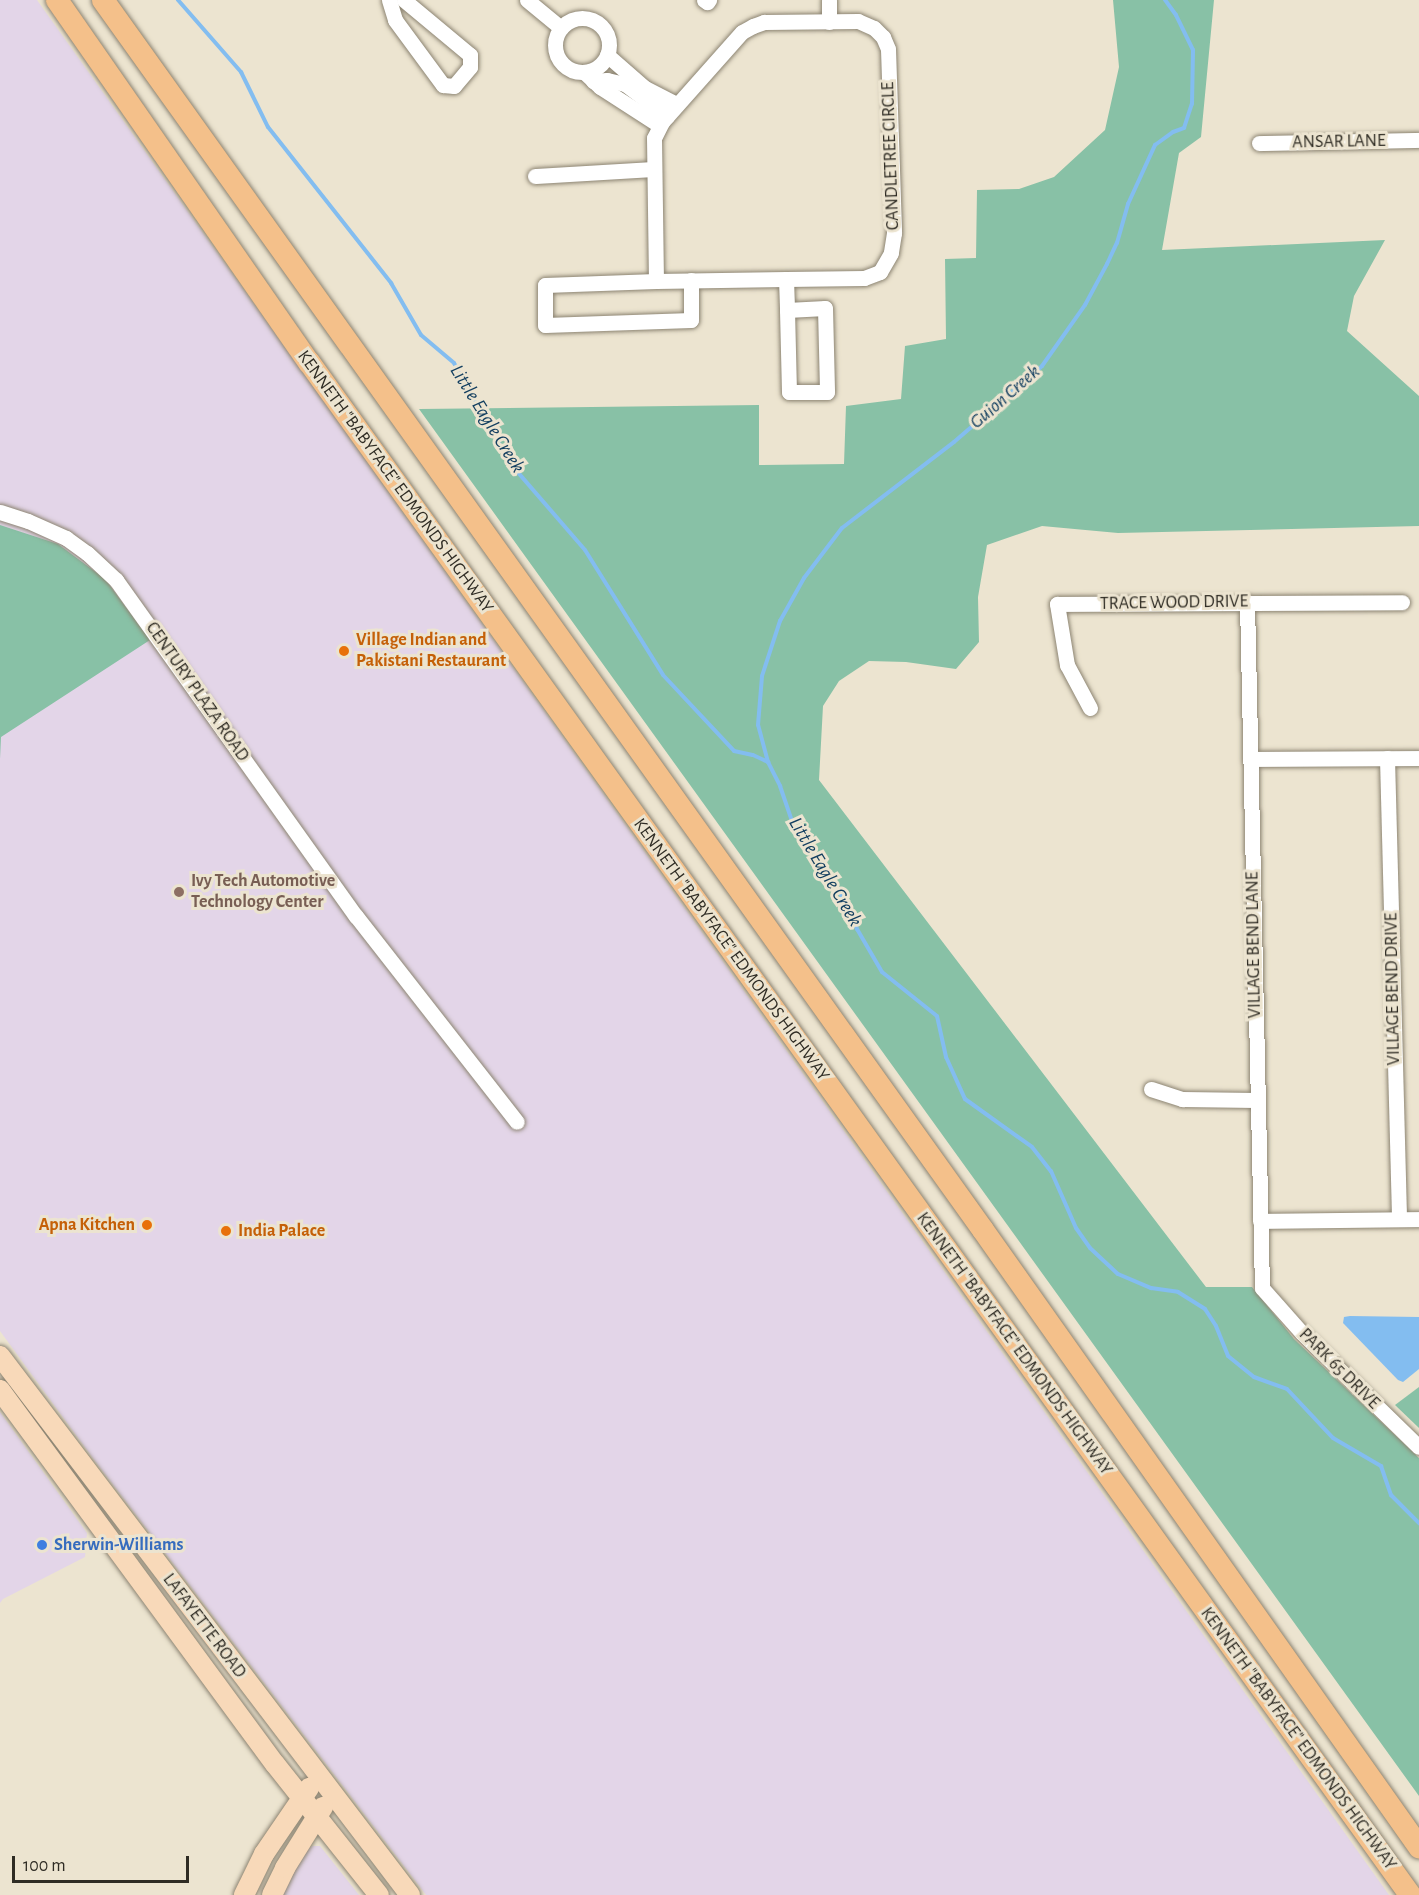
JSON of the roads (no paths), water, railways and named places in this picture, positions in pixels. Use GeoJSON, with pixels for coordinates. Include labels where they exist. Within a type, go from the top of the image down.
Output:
{"type":"FeatureCollection","features":[{"type":"Feature","properties":{"kind":"highway","name":"KENNETH \"BABYFACE\" EDMONDS HIGHWAY"},"geometry":{"type":"LineString","coordinates":[[57,0],[309,362],[1410,1895]]}},
{"type":"Feature","properties":{"kind":"highway","name":"KENNETH \"BABYFACE\" EDMONDS HIGHWAY"},"geometry":{"type":"LineString","coordinates":[[103,0],[976,1220],[1419,1847]]}},
{"type":"Feature","properties":{"kind":"main road","name":"LAFAYETTE ROAD"},"geometry":{"type":"LineString","coordinates":[[0,1356],[410,1895]]}},
{"type":"Feature","properties":{"kind":"main road","name":"LAFAYETTE ROAD"},"geometry":{"type":"LineString","coordinates":[[0,1390],[213,1681],[378,1895]]}},
{"type":"Feature","properties":{"kind":"main road"},"geometry":{"type":"LineString","coordinates":[[244,1895],[264,1854],[301,1796],[319,1777]]}},
{"type":"Feature","properties":{"kind":"main road"},"geometry":{"type":"LineString","coordinates":[[272,1895],[285,1868],[331,1793]]}},
{"type":"Feature","properties":{"kind":"street"},"geometry":{"type":"LineString","coordinates":[[389,0],[396,20],[443,85],[454,86],[470,69],[470,55],[404,0]]}},
{"type":"Feature","properties":{"kind":"street"},"geometry":{"type":"LineString","coordinates":[[527,0],[561,28]]}},
{"type":"Feature","properties":{"kind":"street"},"geometry":{"type":"LineString","coordinates":[[704,0],[707,2],[708,0]]}},
{"type":"Feature","properties":{"kind":"street"},"geometry":{"type":"LineString","coordinates":[[829,0],[830,22]]}},
{"type":"Feature","properties":{"kind":"street"},"geometry":{"type":"LineString","coordinates":[[588,77],[600,66],[607,54],[609,41],[606,33],[593,20],[576,19],[561,28],[555,45],[560,62],[663,121],[654,138],[656,281]]}},
{"type":"Feature","properties":{"kind":"street","name":"CANDLETREE CIRCLE"},"geometry":{"type":"LineString","coordinates":[[663,121],[747,28],[764,22],[866,23],[877,30],[887,45],[894,242],[884,268],[869,278],[691,280],[545,285],[545,325],[691,320],[691,280]]}},
{"type":"Feature","properties":{"kind":"street"},"geometry":{"type":"LineString","coordinates":[[607,54],[645,88],[678,104]]}},
{"type":"Feature","properties":{"kind":"street","name":"ANSAR LANE"},"geometry":{"type":"LineString","coordinates":[[1259,143],[1419,140]]}},
{"type":"Feature","properties":{"kind":"street"},"geometry":{"type":"LineString","coordinates":[[535,176],[654,169]]}},
{"type":"Feature","properties":{"kind":"street"},"geometry":{"type":"LineString","coordinates":[[786,279],[789,392],[827,392],[825,308],[787,310]]}},
{"type":"Feature","properties":{"kind":"street","name":"CENTURY PLAZA ROAD"},"geometry":{"type":"LineString","coordinates":[[0,512],[28,521],[66,538],[87,552],[113,576],[356,916],[517,1122]]}},
{"type":"Feature","properties":{"kind":"street","name":"VILLAGE BEND LANE"},"geometry":{"type":"LineString","coordinates":[[1247,602],[1256,1100],[1262,1288]]}},
{"type":"Feature","properties":{"kind":"street","name":"TRACE WOOD DRIVE"},"geometry":{"type":"LineString","coordinates":[[1090,708],[1067,665],[1057,604],[1402,602]]}},
{"type":"Feature","properties":{"kind":"street","name":"VILLAGE BEND DRIVE"},"geometry":{"type":"LineString","coordinates":[[1387,758],[1399,1219]]}},
{"type":"Feature","properties":{"kind":"street"},"geometry":{"type":"LineString","coordinates":[[1251,759],[1419,758]]}},
{"type":"Feature","properties":{"kind":"street"},"geometry":{"type":"LineString","coordinates":[[1151,1089],[1182,1099],[1256,1100]]}},
{"type":"Feature","properties":{"kind":"street"},"geometry":{"type":"LineString","coordinates":[[1260,1221],[1419,1219]]}},
{"type":"Feature","properties":{"kind":"street","name":"PARK 65 DRIVE"},"geometry":{"type":"LineString","coordinates":[[1262,1288],[1302,1333],[1419,1447]]}},
{"type":"Feature","properties":{"kind":"water"},"geometry":{"type":"Polygon","coordinates":[[[1344,1317],[1419,1317],[1419,1369],[1403,1382],[1398,1380],[1343,1323],[1344,1317]]]}},
{"type":"Feature","properties":{"kind":"waterway","name":"Little Eagle Creek"},"geometry":{"type":"LineString","coordinates":[[178,0],[241,72],[268,127],[391,283],[421,335],[454,363],[509,462],[585,550],[663,675],[734,751],[753,755],[768,762],[780,786],[793,824],[832,876],[857,929],[882,972],[937,1016],[946,1057],[965,1099],[1032,1147],[1051,1171],[1076,1228],[1090,1248],[1118,1274],[1151,1288],[1178,1292],[1205,1309],[1216,1326],[1228,1356],[1254,1377],[1287,1389],[1333,1438],[1381,1466],[1391,1495],[1419,1523]]}},
{"type":"Feature","properties":{"kind":"waterway","name":"Guion Creek"},"geometry":{"type":"LineString","coordinates":[[768,762],[758,725],[762,676],[780,621],[804,578],[842,528],[954,442],[1042,366],[1085,305],[1107,264],[1117,243],[1128,204],[1155,145],[1173,132],[1184,128],[1192,104],[1193,50],[1176,15],[1165,0]]}},
{"type":"Feature","properties":{"kind":"place","name":"Village Indian and Pakistani Restaurant"},"geometry":{"type":"Point","coordinates":[344,651]}},
{"type":"Feature","properties":{"kind":"place","name":"Ivy Tech Automotive Technology Center"},"geometry":{"type":"Point","coordinates":[179,892]}},
{"type":"Feature","properties":{"kind":"place","name":"Apna Kitchen"},"geometry":{"type":"Point","coordinates":[147,1225]}},
{"type":"Feature","properties":{"kind":"place","name":"India Palace"},"geometry":{"type":"Point","coordinates":[226,1231]}},
{"type":"Feature","properties":{"kind":"place","name":"Sherwin-Williams"},"geometry":{"type":"Point","coordinates":[42,1545]}}]}
